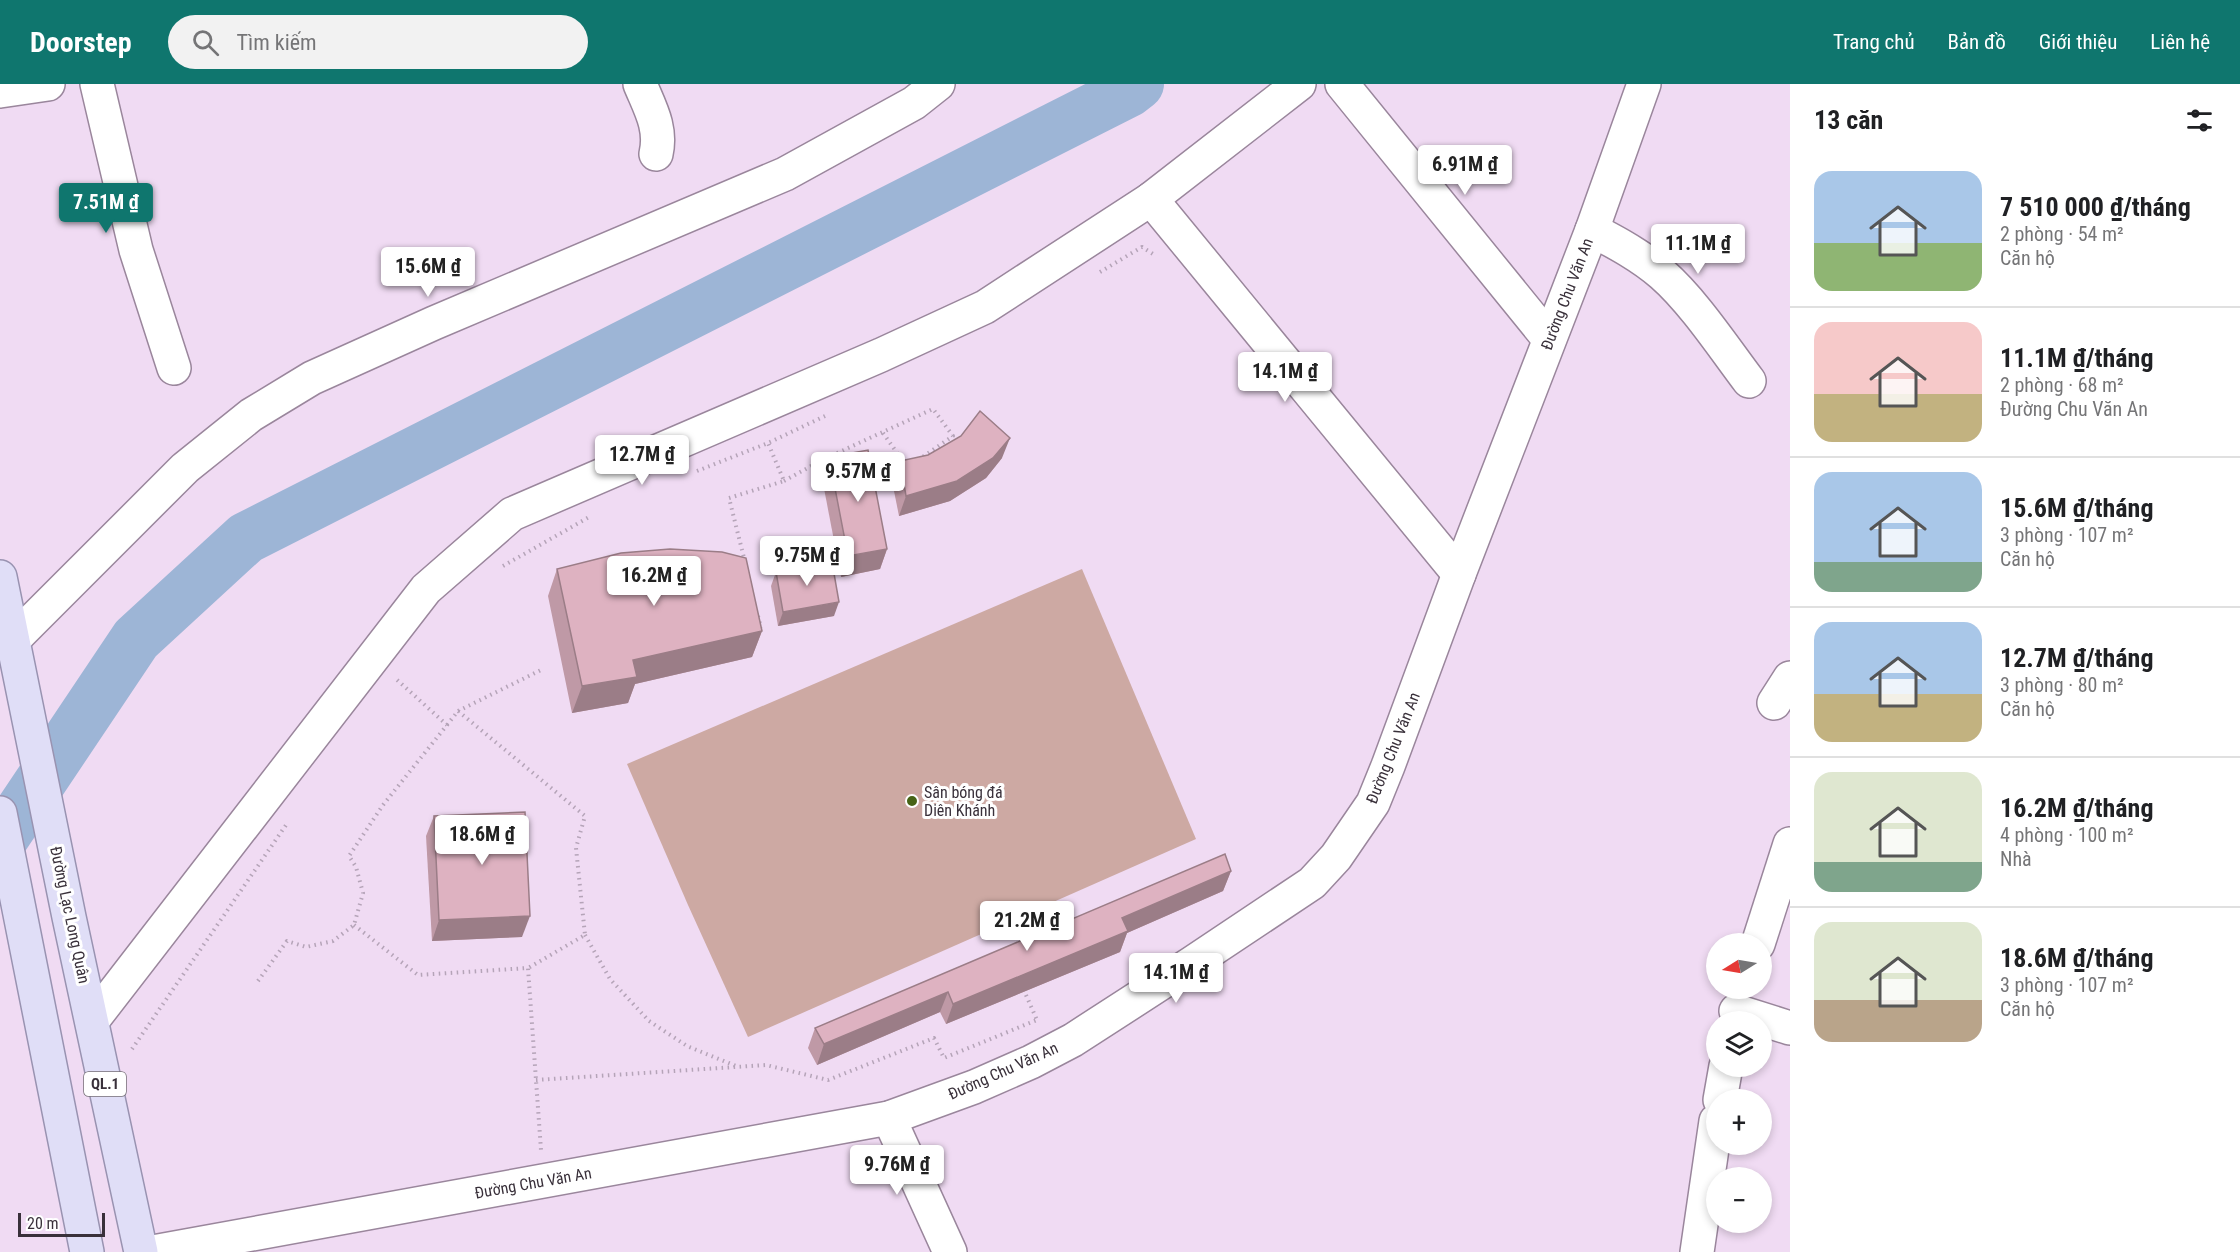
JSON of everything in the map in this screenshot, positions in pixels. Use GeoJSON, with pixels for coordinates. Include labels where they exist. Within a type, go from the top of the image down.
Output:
{"type":"FeatureCollection","features":[{"type":"Feature","properties":{"kind":"main road","name":"Đường Lạc Long Quân"},"geometry":{"type":"LineString","coordinates":[[0,577],[26,696],[69,917],[141,1252]]}},
{"type":"Feature","properties":{"kind":"main road"},"geometry":{"type":"LineString","coordinates":[[0,813],[87,1252]]}},
{"type":"Feature","properties":{"kind":"street"},"geometry":{"type":"LineString","coordinates":[[0,91],[48,84]]}},
{"type":"Feature","properties":{"kind":"street"},"geometry":{"type":"LineString","coordinates":[[97,84],[136,250],[174,368]]}},
{"type":"Feature","properties":{"kind":"street"},"geometry":{"type":"LineString","coordinates":[[640,84],[657,124],[656,154]]}},
{"type":"Feature","properties":{"kind":"street"},"geometry":{"type":"LineString","coordinates":[[13,640],[185,468],[251,415],[312,378],[434,323],[785,174],[914,103],[938,84]]}},
{"type":"Feature","properties":{"kind":"street"},"geometry":{"type":"LineString","coordinates":[[92,1021],[426,589],[512,514],[881,355],[985,307],[1150,199],[1299,84]]}},
{"type":"Feature","properties":{"kind":"street"},"geometry":{"type":"LineString","coordinates":[[1342,84],[1549,339]]}},
{"type":"Feature","properties":{"kind":"street","name":"Đường Chu Văn An"},"geometry":{"type":"LineString","coordinates":[[153,1252],[889,1118],[974,1087],[1031,1062],[1073,1040],[1312,883],[1336,856],[1372,803],[1592,230],[1644,84]]}},
{"type":"Feature","properties":{"kind":"street"},"geometry":{"type":"LineString","coordinates":[[1150,199],[1459,573]]}},
{"type":"Feature","properties":{"kind":"street"},"geometry":{"type":"LineString","coordinates":[[1592,230],[1629,249],[1665,276],[1704,321],[1749,381]]}},
{"type":"Feature","properties":{"kind":"street"},"geometry":{"type":"LineString","coordinates":[[1762,933],[1790,844]]}},
{"type":"Feature","properties":{"kind":"street"},"geometry":{"type":"LineString","coordinates":[[1737,1007],[1790,1028]]}},
{"type":"Feature","properties":{"kind":"street"},"geometry":{"type":"LineString","coordinates":[[889,1118],[950,1252]]}},
{"type":"Feature","properties":{"kind":"street"},"geometry":{"type":"LineString","coordinates":[[1696,1252],[1711,1155]]}},
{"type":"Feature","properties":{"kind":"path"},"geometry":{"type":"LineString","coordinates":[[1099,273],[1142,247],[1159,257]]}},
{"type":"Feature","properties":{"kind":"path"},"geometry":{"type":"LineString","coordinates":[[745,563],[729,498],[784,481],[822,460],[933,409],[953,436],[916,461]]}},
{"type":"Feature","properties":{"kind":"path"},"geometry":{"type":"LineString","coordinates":[[691,473],[768,443],[831,413]]}},
{"type":"Feature","properties":{"kind":"path"},"geometry":{"type":"LineString","coordinates":[[883,433],[907,467]]}},
{"type":"Feature","properties":{"kind":"path"},"geometry":{"type":"LineString","coordinates":[[768,443],[784,481]]}},
{"type":"Feature","properties":{"kind":"path"},"geometry":{"type":"LineString","coordinates":[[495,571],[594,514]]}},
{"type":"Feature","properties":{"kind":"path"},"geometry":{"type":"LineString","coordinates":[[756,606],[761,628]]}},
{"type":"Feature","properties":{"kind":"path"},"geometry":{"type":"LineString","coordinates":[[258,981],[286,941],[306,947],[333,941],[354,925],[363,893],[356,867],[349,856],[383,806],[458,711],[543,669]]}},
{"type":"Feature","properties":{"kind":"path"},"geometry":{"type":"LineString","coordinates":[[391,675],[447,725]]}},
{"type":"Feature","properties":{"kind":"path"},"geometry":{"type":"LineString","coordinates":[[458,711],[585,816],[576,848],[585,935],[610,979],[649,1021],[687,1046],[737,1066]]}},
{"type":"Feature","properties":{"kind":"path"},"geometry":{"type":"LineString","coordinates":[[132,1049],[292,817]]}},
{"type":"Feature","properties":{"kind":"path"},"geometry":{"type":"LineString","coordinates":[[354,925],[417,975],[528,968],[585,935]]}},
{"type":"Feature","properties":{"kind":"path"},"geometry":{"type":"LineString","coordinates":[[528,968],[541,1155]]}},
{"type":"Feature","properties":{"kind":"path"},"geometry":{"type":"LineString","coordinates":[[1026,995],[1041,1028]]}},
{"type":"Feature","properties":{"kind":"path"},"geometry":{"type":"LineString","coordinates":[[536,1080],[766,1065],[828,1080],[934,1038],[944,1058],[1037,1020]]}},
{"type":"Feature","properties":{"kind":"shaded area","name":"Sân bóng đá Diên Khánh"},"geometry":{"type":"Polygon","coordinates":[[[1082,569],[1196,839],[748,1037],[627,764],[1082,569]]]}},
{"type":"Feature","properties":{"kind":"building"},"geometry":{"type":"Polygon","coordinates":[[[980,411],[1010,438],[993,458],[957,481],[906,496],[900,461],[928,455],[961,436],[980,411]]]}},
{"type":"Feature","properties":{"kind":"building"},"geometry":{"type":"Polygon","coordinates":[[[868,450],[887,549],[848,556],[829,457],[868,450]]]}},
{"type":"Feature","properties":{"kind":"building"},"geometry":{"type":"Polygon","coordinates":[[[670,549],[722,552],[746,558],[762,631],[633,660],[637,677],[582,686],[557,569],[621,553],[670,549]]]}},
{"type":"Feature","properties":{"kind":"building"},"geometry":{"type":"Polygon","coordinates":[[[832,562],[839,602],[783,612],[776,572],[832,562]]]}},
{"type":"Feature","properties":{"kind":"building"},"geometry":{"type":"Polygon","coordinates":[[[525,812],[530,916],[439,920],[434,816],[525,812]]]}},
{"type":"Feature","properties":{"kind":"building"},"geometry":{"type":"Polygon","coordinates":[[[1225,854],[1231,871],[1122,918],[1128,931],[953,1004],[948,992],[824,1044],[815,1028],[1225,854]]]}},
{"type":"Feature","properties":{"kind":"waterway"},"geometry":{"type":"LineString","coordinates":[[0,842],[136,639],[246,538],[1129,91],[1138,84]]}},
{"type":"Feature","properties":{"kind":"place","name":"Sân bóng đá Diên Khánh"},"geometry":{"type":"Point","coordinates":[912,801]}}]}
